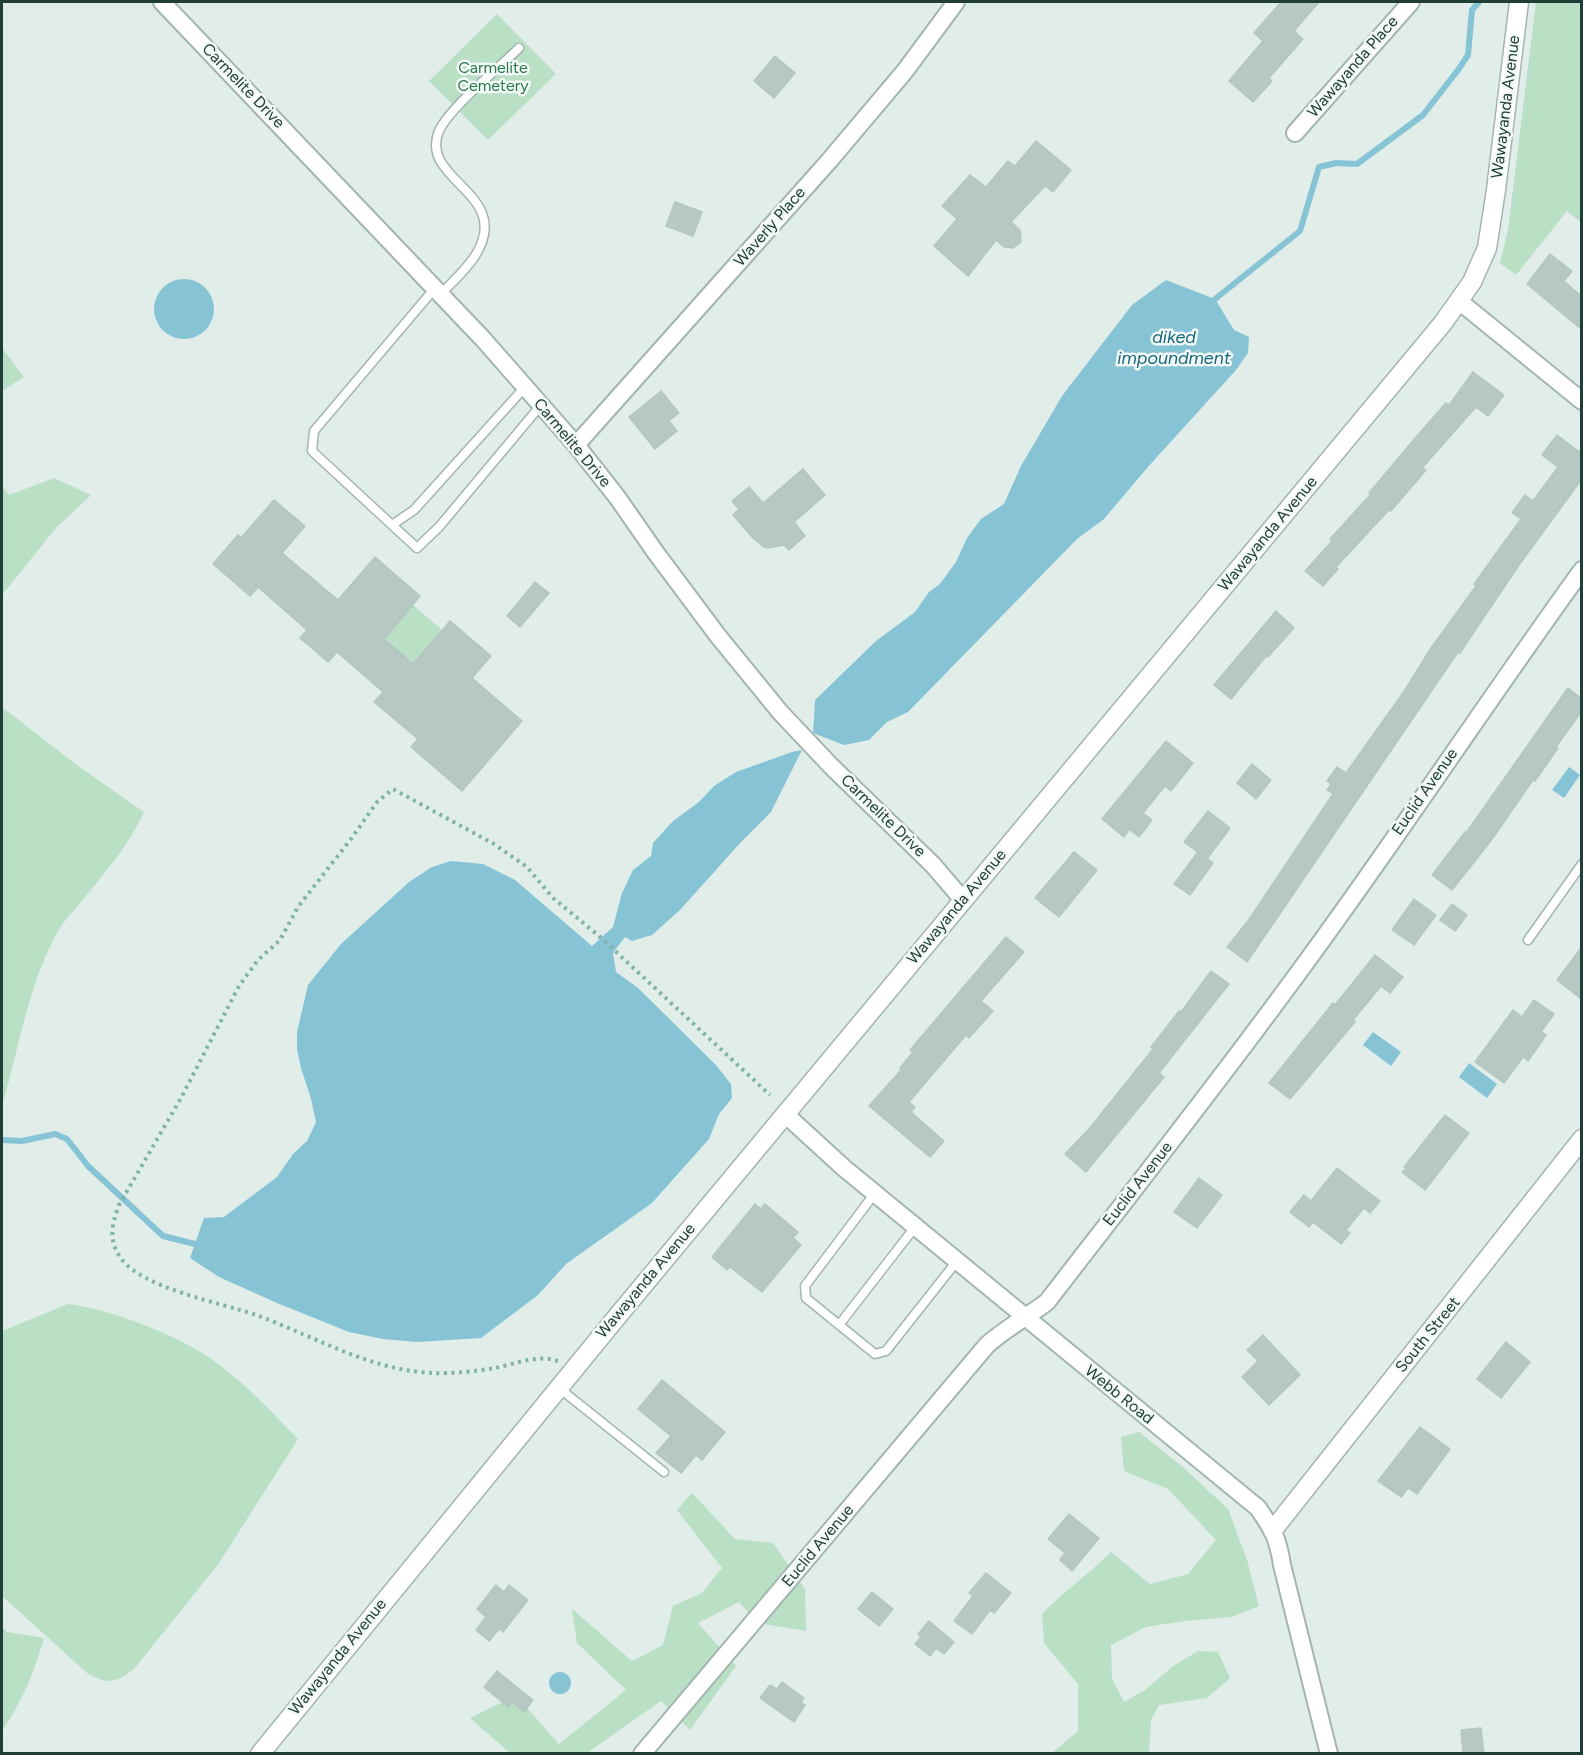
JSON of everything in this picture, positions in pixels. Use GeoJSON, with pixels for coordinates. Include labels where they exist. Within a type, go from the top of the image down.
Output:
{"type":"FeatureCollection","features":[{"type":"Feature","properties":{"kind":"street","name":"Carmelite Drive"},"geometry":{"type":"LineString","coordinates":[[162,2],[438,291],[525,387],[576,445],[617,497],[718,636],[780,712],[831,766],[933,865],[963,900]]}},
{"type":"Feature","properties":{"kind":"street","name":"Waverly Place"},"geometry":{"type":"LineString","coordinates":[[576,445],[829,161],[904,71],[956,2]]}},
{"type":"Feature","properties":{"kind":"street","name":"Wawayanda Place"},"geometry":{"type":"LineString","coordinates":[[1295,133],[1411,2]]}},
{"type":"Feature","properties":{"kind":"street","name":"Wawayanda Avenue"},"geometry":{"type":"LineString","coordinates":[[260,1754],[575,1368],[1436,332],[1459,301],[1478,270],[1488,240],[1519,2]]}},
{"type":"Feature","properties":{"kind":"street"},"geometry":{"type":"LineString","coordinates":[[1459,301],[1581,401]]}},
{"type":"Feature","properties":{"kind":"street","name":"Euclid Avenue"},"geometry":{"type":"LineString","coordinates":[[642,1754],[987,1345],[1005,1329],[1047,1302],[1254,1032],[1365,880],[1581,570]]}},
{"type":"Feature","properties":{"kind":"street","name":"Webb Road"},"geometry":{"type":"LineString","coordinates":[[785,1114],[915,1227],[1258,1508],[1273,1530],[1279,1544],[1282,1565],[1329,1754]]}},
{"type":"Feature","properties":{"kind":"street","name":"South Street"},"geometry":{"type":"LineString","coordinates":[[1273,1530],[1581,1139]]}},
{"type":"Feature","properties":{"kind":"lane"},"geometry":{"type":"LineString","coordinates":[[519,48],[453,111],[439,132],[437,146],[440,159],[450,175],[483,210],[485,222],[476,255],[438,291],[314,431],[312,451],[417,548],[439,527],[541,405]]}},
{"type":"Feature","properties":{"kind":"lane"},"geometry":{"type":"LineString","coordinates":[[392,525],[414,510],[525,387]]}},
{"type":"Feature","properties":{"kind":"lane"},"geometry":{"type":"LineString","coordinates":[[1528,940],[1581,864]]}},
{"type":"Feature","properties":{"kind":"lane"},"geometry":{"type":"LineString","coordinates":[[875,1193],[805,1286],[806,1298],[875,1354],[886,1351],[957,1261]]}},
{"type":"Feature","properties":{"kind":"lane"},"geometry":{"type":"LineString","coordinates":[[839,1325],[915,1227]]}},
{"type":"Feature","properties":{"kind":"lane"},"geometry":{"type":"LineString","coordinates":[[559,1388],[664,1472]]}},
{"type":"Feature","properties":{"kind":"path"},"geometry":{"type":"LineString","coordinates":[[575,1368],[554,1359],[534,1359],[493,1368],[433,1373],[398,1368],[361,1358],[256,1315],[198,1298],[143,1276],[120,1257],[111,1236],[112,1223],[119,1205],[181,1098],[239,986],[258,960],[280,940],[298,907],[377,802],[393,789],[494,844],[527,867],[553,898],[598,936],[770,1095]]}},
{"type":"Feature","properties":{"kind":"green space"},"geometry":{"type":"Polygon","coordinates":[[[1536,2],[1581,2],[1581,222],[1567,211],[1516,275],[1500,263],[1508,230],[1536,2]]]}},
{"type":"Feature","properties":{"kind":"green space","name":"Carmelite Cemetery"},"geometry":{"type":"Polygon","coordinates":[[[497,14],[556,74],[488,140],[429,81],[497,14]]]}},
{"type":"Feature","properties":{"kind":"green space"},"geometry":{"type":"Polygon","coordinates":[[[2,348],[24,377],[2,391],[2,348]]]}},
{"type":"Feature","properties":{"kind":"green space"},"geometry":{"type":"Polygon","coordinates":[[[54,478],[91,495],[56,528],[2,595],[2,486],[9,495],[54,478]]]}},
{"type":"Feature","properties":{"kind":"green space"},"geometry":{"type":"Polygon","coordinates":[[[413,605],[442,630],[413,664],[384,639],[413,605]]]}},
{"type":"Feature","properties":{"kind":"green space"},"geometry":{"type":"Polygon","coordinates":[[[2,707],[78,766],[144,812],[124,848],[58,931],[39,973],[2,1106],[2,707]]]}},
{"type":"Feature","properties":{"kind":"green space"},"geometry":{"type":"Polygon","coordinates":[[[68,1304],[125,1318],[166,1334],[202,1353],[239,1380],[298,1439],[219,1563],[134,1669],[111,1681],[87,1673],[2,1596],[2,1331],[68,1304]]]}},
{"type":"Feature","properties":{"kind":"green space"},"geometry":{"type":"Polygon","coordinates":[[[1139,1432],[1184,1468],[1228,1509],[1247,1560],[1259,1606],[1231,1617],[1146,1627],[1111,1645],[1112,1678],[1124,1702],[1145,1690],[1172,1667],[1198,1651],[1218,1652],[1230,1678],[1207,1698],[1159,1705],[1151,1720],[1149,1753],[1052,1753],[1078,1731],[1078,1684],[1044,1643],[1042,1614],[1111,1552],[1150,1584],[1188,1574],[1216,1540],[1168,1489],[1124,1471],[1121,1437],[1139,1432]]]}},
{"type":"Feature","properties":{"kind":"green space"},"geometry":{"type":"Polygon","coordinates":[[[692,1493],[735,1539],[773,1543],[805,1589],[806,1631],[758,1623],[739,1602],[698,1623],[736,1666],[690,1730],[661,1701],[587,1753],[510,1753],[470,1718],[505,1701],[528,1709],[559,1744],[626,1690],[577,1643],[572,1609],[632,1661],[663,1645],[673,1606],[702,1593],[722,1568],[677,1510],[692,1493]]]}},
{"type":"Feature","properties":{"kind":"green space"},"geometry":{"type":"Polygon","coordinates":[[[2,1627],[7,1632],[44,1638],[27,1686],[2,1731],[2,1627]]]}},
{"type":"Feature","properties":{"kind":"water"},"geometry":{"type":"Polygon","coordinates":[[[184,279],[201,284],[209,292],[214,309],[209,326],[201,334],[184,339],[167,334],[159,326],[154,309],[159,292],[167,284],[184,279]]]}},
{"type":"Feature","properties":{"kind":"water","name":"diked impoundment"},"geometry":{"type":"Polygon","coordinates":[[[1166,280],[1215,299],[1234,330],[1249,337],[1248,353],[1236,370],[1104,519],[1077,539],[908,712],[887,722],[869,740],[844,745],[813,733],[815,700],[876,641],[915,612],[929,592],[940,584],[981,519],[1004,504],[1021,466],[1062,396],[1132,305],[1166,280]]]}},
{"type":"Feature","properties":{"kind":"water"},"geometry":{"type":"Polygon","coordinates":[[[802,750],[771,812],[680,910],[652,935],[632,941],[625,937],[613,953],[616,972],[638,988],[715,1064],[731,1084],[732,1098],[719,1114],[709,1139],[652,1203],[566,1264],[538,1295],[481,1338],[417,1342],[383,1339],[349,1332],[219,1277],[190,1258],[204,1218],[224,1217],[277,1177],[293,1154],[307,1141],[316,1122],[301,1068],[297,1049],[297,1032],[308,985],[341,944],[409,882],[432,867],[451,861],[483,864],[515,880],[592,946],[613,927],[622,893],[633,870],[651,856],[653,843],[673,821],[699,802],[714,786],[736,772],[802,750]]]}},
{"type":"Feature","properties":{"kind":"water"},"geometry":{"type":"Polygon","coordinates":[[[1569,767],[1580,775],[1564,798],[1552,790],[1569,767]]]}},
{"type":"Feature","properties":{"kind":"water"},"geometry":{"type":"Polygon","coordinates":[[[1373,1032],[1401,1052],[1391,1066],[1363,1045],[1373,1032]]]}},
{"type":"Feature","properties":{"kind":"water"},"geometry":{"type":"Polygon","coordinates":[[[1469,1063],[1497,1084],[1487,1098],[1459,1077],[1469,1063]]]}},
{"type":"Feature","properties":{"kind":"water"},"geometry":{"type":"Polygon","coordinates":[[[560,1672],[568,1675],[571,1683],[568,1691],[560,1694],[552,1691],[549,1683],[552,1675],[560,1672]]]}},
{"type":"Feature","properties":{"kind":"building"},"geometry":{"type":"Polygon","coordinates":[[[1281,2],[1319,2],[1294,31],[1303,39],[1269,78],[1272,81],[1253,102],[1229,81],[1263,41],[1254,33],[1281,2]]]}},
{"type":"Feature","properties":{"kind":"building"},"geometry":{"type":"Polygon","coordinates":[[[775,56],[795,73],[774,98],[754,81],[775,56]]]}},
{"type":"Feature","properties":{"kind":"building"},"geometry":{"type":"Polygon","coordinates":[[[1036,141],[1071,170],[1053,192],[1045,186],[1011,222],[1020,230],[1021,242],[1013,248],[1004,247],[996,240],[968,276],[934,246],[957,219],[942,206],[970,175],[986,187],[1008,161],[1015,166],[1036,141]]]}},
{"type":"Feature","properties":{"kind":"building"},"geometry":{"type":"Polygon","coordinates":[[[675,202],[702,212],[693,236],[666,226],[675,202]]]}},
{"type":"Feature","properties":{"kind":"building"},"geometry":{"type":"Polygon","coordinates":[[[1550,254],[1572,271],[1564,281],[1581,296],[1581,329],[1527,284],[1550,254]]]}},
{"type":"Feature","properties":{"kind":"building"},"geometry":{"type":"Polygon","coordinates":[[[1473,372],[1504,395],[1488,416],[1476,407],[1422,468],[1426,470],[1391,511],[1389,510],[1336,567],[1338,569],[1323,586],[1305,571],[1416,437],[1446,403],[1449,405],[1473,372]]]}},
{"type":"Feature","properties":{"kind":"building"},"geometry":{"type":"Polygon","coordinates":[[[661,391],[679,413],[669,421],[677,431],[655,449],[629,417],[661,391]]]}},
{"type":"Feature","properties":{"kind":"building"},"geometry":{"type":"Polygon","coordinates":[[[1557,435],[1581,453],[1581,480],[1519,565],[1460,653],[1458,652],[1247,962],[1227,947],[1248,921],[1333,794],[1327,790],[1331,784],[1327,781],[1337,767],[1346,773],[1476,586],[1474,584],[1521,519],[1512,513],[1525,495],[1533,501],[1558,467],[1542,455],[1557,435]]]}},
{"type":"Feature","properties":{"kind":"building"},"geometry":{"type":"Polygon","coordinates":[[[803,469],[825,495],[794,522],[805,536],[789,550],[784,545],[764,547],[733,515],[739,509],[732,501],[749,487],[763,503],[803,469]]]}},
{"type":"Feature","properties":{"kind":"building"},"geometry":{"type":"Polygon","coordinates":[[[274,500],[305,526],[282,553],[338,600],[375,557],[420,596],[384,639],[413,664],[450,621],[491,656],[472,678],[522,721],[462,791],[411,747],[418,739],[374,702],[383,692],[337,652],[328,662],[300,638],[307,630],[258,587],[250,596],[213,564],[238,535],[241,538],[274,500]]]}},
{"type":"Feature","properties":{"kind":"building"},"geometry":{"type":"Polygon","coordinates":[[[535,582],[549,593],[520,627],[507,616],[535,582]]]}},
{"type":"Feature","properties":{"kind":"building"},"geometry":{"type":"Polygon","coordinates":[[[1276,611],[1294,628],[1268,657],[1267,655],[1231,699],[1214,685],[1276,611]]]}},
{"type":"Feature","properties":{"kind":"building"},"geometry":{"type":"Polygon","coordinates":[[[1568,688],[1581,698],[1581,712],[1535,781],[1533,780],[1490,842],[1452,890],[1432,875],[1466,833],[1568,688]]]}},
{"type":"Feature","properties":{"kind":"building"},"geometry":{"type":"Polygon","coordinates":[[[1166,741],[1193,763],[1171,791],[1165,786],[1143,813],[1152,820],[1139,837],[1129,829],[1124,837],[1102,819],[1166,741]]]}},
{"type":"Feature","properties":{"kind":"building"},"geometry":{"type":"Polygon","coordinates":[[[1252,764],[1271,780],[1256,799],[1237,783],[1252,764]]]}},
{"type":"Feature","properties":{"kind":"building"},"geometry":{"type":"Polygon","coordinates":[[[1208,811],[1230,828],[1207,859],[1184,842],[1208,811]]]}},
{"type":"Feature","properties":{"kind":"building"},"geometry":{"type":"Polygon","coordinates":[[[1074,852],[1097,870],[1059,917],[1035,898],[1074,852]]]}},
{"type":"Feature","properties":{"kind":"building"},"geometry":{"type":"Polygon","coordinates":[[[1198,852],[1213,863],[1190,895],[1174,884],[1198,852]]]}},
{"type":"Feature","properties":{"kind":"building"},"geometry":{"type":"Polygon","coordinates":[[[1414,899],[1436,915],[1414,945],[1392,930],[1414,899]]]}},
{"type":"Feature","properties":{"kind":"building"},"geometry":{"type":"Polygon","coordinates":[[[1452,904],[1467,915],[1455,931],[1440,920],[1452,904]]]}},
{"type":"Feature","properties":{"kind":"building"},"geometry":{"type":"Polygon","coordinates":[[[1006,937],[1024,952],[981,1001],[993,1011],[969,1038],[966,1035],[909,1102],[915,1107],[911,1112],[944,1141],[930,1157],[869,1106],[901,1070],[900,1068],[913,1052],[910,1050],[1006,937]]]}},
{"type":"Feature","properties":{"kind":"building"},"geometry":{"type":"Polygon","coordinates":[[[1581,948],[1581,999],[1557,980],[1581,948]]]}},
{"type":"Feature","properties":{"kind":"building"},"geometry":{"type":"Polygon","coordinates":[[[1375,955],[1403,977],[1390,993],[1381,986],[1353,1020],[1355,1022],[1290,1099],[1269,1083],[1375,955]]]}},
{"type":"Feature","properties":{"kind":"building"},"geometry":{"type":"Polygon","coordinates":[[[1211,971],[1229,984],[1159,1073],[1164,1077],[1086,1172],[1065,1154],[1089,1129],[1153,1049],[1151,1047],[1179,1011],[1181,1012],[1211,971]]]}},
{"type":"Feature","properties":{"kind":"building"},"geometry":{"type":"Polygon","coordinates":[[[1534,1000],[1554,1014],[1541,1032],[1546,1035],[1528,1061],[1523,1057],[1504,1083],[1475,1062],[1513,1010],[1522,1017],[1534,1000]]]}},
{"type":"Feature","properties":{"kind":"building"},"geometry":{"type":"Polygon","coordinates":[[[1445,1115],[1469,1133],[1425,1190],[1402,1172],[1445,1115]]]}},
{"type":"Feature","properties":{"kind":"building"},"geometry":{"type":"Polygon","coordinates":[[[1337,1168],[1380,1201],[1370,1213],[1364,1208],[1346,1230],[1350,1233],[1341,1244],[1313,1222],[1309,1227],[1290,1212],[1304,1195],[1311,1201],[1337,1168]]]}},
{"type":"Feature","properties":{"kind":"building"},"geometry":{"type":"Polygon","coordinates":[[[1199,1178],[1222,1195],[1197,1228],[1174,1212],[1199,1178]]]}},
{"type":"Feature","properties":{"kind":"building"},"geometry":{"type":"Polygon","coordinates":[[[755,1204],[761,1209],[765,1204],[798,1232],[793,1238],[801,1245],[762,1292],[730,1267],[727,1270],[712,1257],[755,1204]]]}},
{"type":"Feature","properties":{"kind":"building"},"geometry":{"type":"Polygon","coordinates":[[[1263,1335],[1300,1375],[1269,1405],[1242,1377],[1258,1361],[1247,1350],[1263,1335]]]}},
{"type":"Feature","properties":{"kind":"building"},"geometry":{"type":"Polygon","coordinates":[[[1506,1342],[1530,1362],[1501,1398],[1477,1379],[1506,1342]]]}},
{"type":"Feature","properties":{"kind":"building"},"geometry":{"type":"Polygon","coordinates":[[[662,1380],[725,1432],[702,1460],[696,1455],[681,1473],[656,1453],[671,1436],[638,1409],[662,1380]]]}},
{"type":"Feature","properties":{"kind":"building"},"geometry":{"type":"Polygon","coordinates":[[[1420,1427],[1450,1449],[1417,1494],[1408,1488],[1401,1497],[1378,1481],[1420,1427]]]}},
{"type":"Feature","properties":{"kind":"building"},"geometry":{"type":"Polygon","coordinates":[[[1069,1514],[1099,1538],[1072,1571],[1060,1560],[1065,1553],[1048,1539],[1069,1514]]]}},
{"type":"Feature","properties":{"kind":"building"},"geometry":{"type":"Polygon","coordinates":[[[986,1573],[1011,1593],[994,1613],[990,1610],[972,1634],[954,1621],[973,1596],[969,1593],[986,1573]]]}},
{"type":"Feature","properties":{"kind":"building"},"geometry":{"type":"Polygon","coordinates":[[[496,1585],[504,1592],[509,1585],[528,1600],[503,1632],[499,1629],[489,1641],[476,1630],[486,1617],[477,1609],[496,1585]]]}},
{"type":"Feature","properties":{"kind":"building"},"geometry":{"type":"Polygon","coordinates":[[[872,1592],[893,1609],[879,1626],[858,1609],[872,1592]]]}},
{"type":"Feature","properties":{"kind":"building"},"geometry":{"type":"Polygon","coordinates":[[[929,1621],[954,1642],[944,1654],[936,1648],[930,1656],[915,1644],[921,1637],[918,1634],[929,1621]]]}},
{"type":"Feature","properties":{"kind":"building"},"geometry":{"type":"Polygon","coordinates":[[[497,1671],[533,1700],[524,1712],[512,1702],[508,1707],[484,1687],[497,1671]]]}},
{"type":"Feature","properties":{"kind":"building"},"geometry":{"type":"Polygon","coordinates":[[[782,1682],[804,1698],[801,1702],[805,1705],[794,1722],[760,1698],[770,1685],[777,1689],[782,1682]]]}},
{"type":"Feature","properties":{"kind":"building"},"geometry":{"type":"Polygon","coordinates":[[[1481,1728],[1484,1754],[1463,1754],[1461,1730],[1481,1728]]]}},
{"type":"Feature","properties":{"kind":"waterway"},"geometry":{"type":"LineString","coordinates":[[1215,299],[1300,231],[1319,167],[1336,163],[1357,164],[1423,115],[1468,55],[1472,10],[1479,2]]}},
{"type":"Feature","properties":{"kind":"waterway"},"geometry":{"type":"LineString","coordinates":[[2,1140],[22,1141],[55,1134],[67,1139],[88,1166],[163,1236],[195,1244]]}}]}
